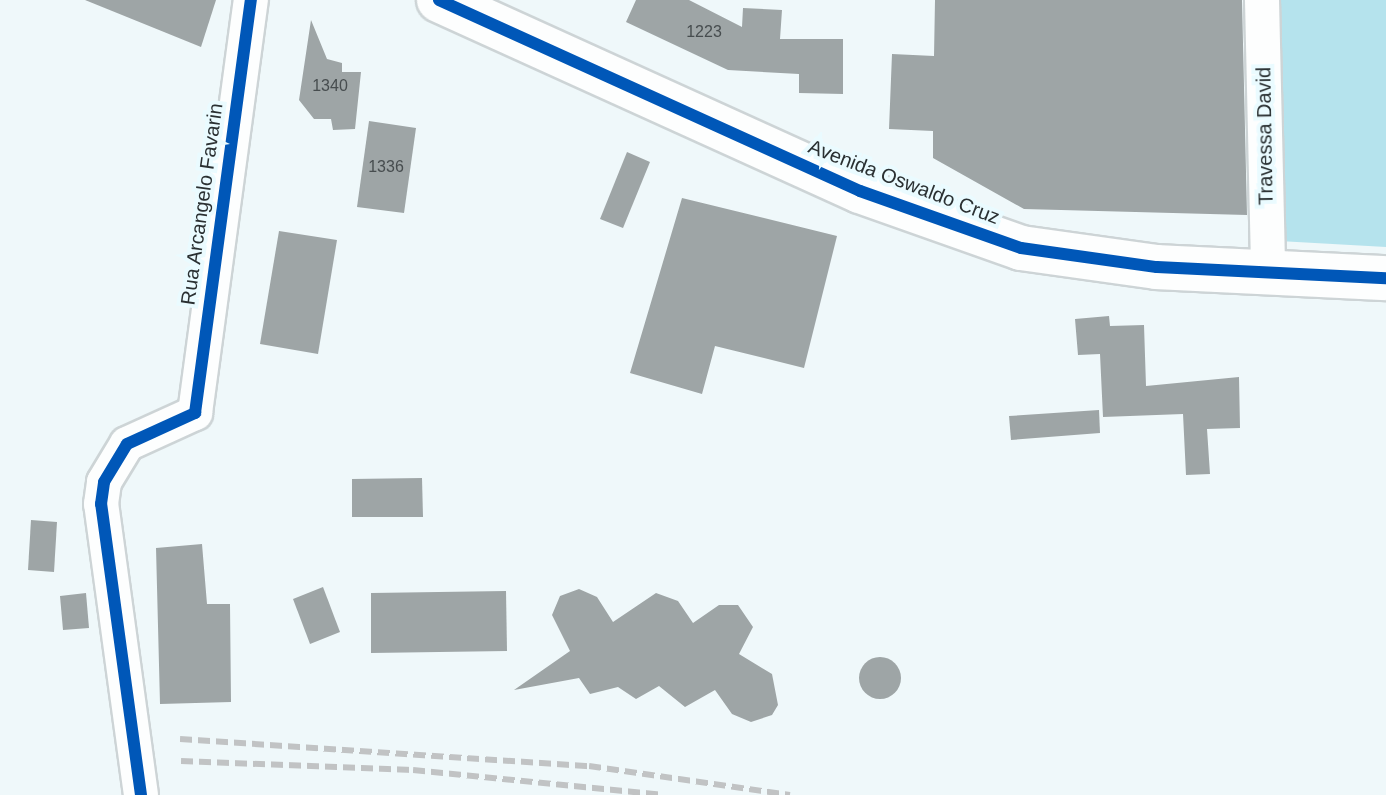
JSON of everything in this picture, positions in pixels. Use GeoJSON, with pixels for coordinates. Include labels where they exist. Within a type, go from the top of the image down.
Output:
{"type":"FeatureCollection","features":[{"type":"Feature","properties":{"kind":"street","name":"Rua Arcangelo Favarin"},"geometry":{"type":"LineString","coordinates":[[141,795],[101,504],[104,482],[109,464],[127,444],[195,413],[251,0]]}},
{"type":"Feature","properties":{"kind":"street","name":"Avenida Oswaldo Cruz"},"geometry":{"type":"LineString","coordinates":[[439,0],[860,191],[1021,248],[1157,267],[1386,278]]}},
{"type":"Feature","properties":{"kind":"street","name":"Travessa David"},"geometry":{"type":"LineString","coordinates":[[1262,0],[1268,272]]}},
{"type":"Feature","properties":{"kind":"shaded area"},"geometry":{"type":"Polygon","coordinates":[[[1272,0],[1386,0],[1386,247],[1279,241],[1272,0]]]}},
{"type":"Feature","properties":{"kind":"building"},"geometry":{"type":"Polygon","coordinates":[[[85,0],[216,0],[201,47],[85,0]]]}},
{"type":"Feature","properties":{"kind":"building"},"geometry":{"type":"Polygon","coordinates":[[[636,0],[689,0],[742,27],[743,8],[782,10],[780,39],[843,39],[843,94],[799,93],[799,74],[728,70],[626,22],[636,0]]]}},
{"type":"Feature","properties":{"kind":"building"},"geometry":{"type":"Polygon","coordinates":[[[935,0],[1242,0],[1247,215],[1024,209],[933,158],[933,131],[889,129],[892,54],[934,56],[935,0]]]}},
{"type":"Feature","properties":{"kind":"building"},"geometry":{"type":"Polygon","coordinates":[[[311,20],[327,59],[342,63],[342,72],[361,72],[355,129],[333,130],[331,119],[314,119],[299,100],[311,20]]]}},
{"type":"Feature","properties":{"kind":"building"},"geometry":{"type":"Polygon","coordinates":[[[369,121],[416,128],[404,213],[357,207],[369,121]]]}},
{"type":"Feature","properties":{"kind":"building"},"geometry":{"type":"Polygon","coordinates":[[[627,152],[650,162],[623,228],[600,219],[627,152]]]}},
{"type":"Feature","properties":{"kind":"building"},"geometry":{"type":"Polygon","coordinates":[[[682,198],[837,236],[804,368],[715,346],[702,394],[630,373],[682,198]]]}},
{"type":"Feature","properties":{"kind":"building"},"geometry":{"type":"Polygon","coordinates":[[[279,231],[337,240],[318,354],[260,344],[279,231]]]}},
{"type":"Feature","properties":{"kind":"building"},"geometry":{"type":"Polygon","coordinates":[[[1109,316],[1110,326],[1144,325],[1146,386],[1239,377],[1240,428],[1207,429],[1210,474],[1186,475],[1183,414],[1103,417],[1100,354],[1078,355],[1075,319],[1109,316]]]}},
{"type":"Feature","properties":{"kind":"building"},"geometry":{"type":"Polygon","coordinates":[[[1099,410],[1100,433],[1011,440],[1009,416],[1099,410]]]}},
{"type":"Feature","properties":{"kind":"building"},"geometry":{"type":"Polygon","coordinates":[[[422,478],[423,517],[352,517],[352,479],[422,478]]]}},
{"type":"Feature","properties":{"kind":"building"},"geometry":{"type":"Polygon","coordinates":[[[31,520],[57,522],[54,572],[28,570],[31,520]]]}},
{"type":"Feature","properties":{"kind":"building"},"geometry":{"type":"Polygon","coordinates":[[[202,544],[207,604],[230,604],[231,702],[160,704],[156,548],[202,544]]]}},
{"type":"Feature","properties":{"kind":"building"},"geometry":{"type":"Polygon","coordinates":[[[323,587],[340,632],[310,644],[293,599],[323,587]]]}},
{"type":"Feature","properties":{"kind":"building"},"geometry":{"type":"Polygon","coordinates":[[[579,589],[597,597],[613,622],[656,593],[678,601],[693,623],[719,605],[738,605],[753,627],[739,654],[772,674],[778,705],[772,715],[751,722],[732,714],[715,690],[685,707],[659,686],[636,699],[618,687],[590,694],[579,678],[514,690],[570,651],[552,615],[560,596],[579,589]]]}},
{"type":"Feature","properties":{"kind":"building"},"geometry":{"type":"Polygon","coordinates":[[[506,591],[507,651],[371,653],[371,593],[506,591]]]}},
{"type":"Feature","properties":{"kind":"building"},"geometry":{"type":"Polygon","coordinates":[[[86,593],[89,628],[63,630],[60,596],[86,593]]]}},
{"type":"Feature","properties":{"kind":"building"},"geometry":{"type":"Polygon","coordinates":[[[880,657],[895,663],[901,678],[895,693],[880,699],[865,693],[859,678],[865,663],[880,657]]]}},
{"type":"Feature","properties":{"kind":"railway"},"geometry":{"type":"LineString","coordinates":[[180,739],[589,766],[790,795]]}},
{"type":"Feature","properties":{"kind":"railway"},"geometry":{"type":"LineString","coordinates":[[181,761],[413,770],[662,795]]}},
{"type":"Feature","properties":{"kind":"cycle path"},"geometry":{"type":"LineString","coordinates":[[141,795],[101,504],[104,482],[127,444],[195,413],[251,0]]}},
{"type":"Feature","properties":{"kind":"cycle path"},"geometry":{"type":"LineString","coordinates":[[439,0],[860,191],[1021,248],[1157,267],[1386,278]]}}]}
